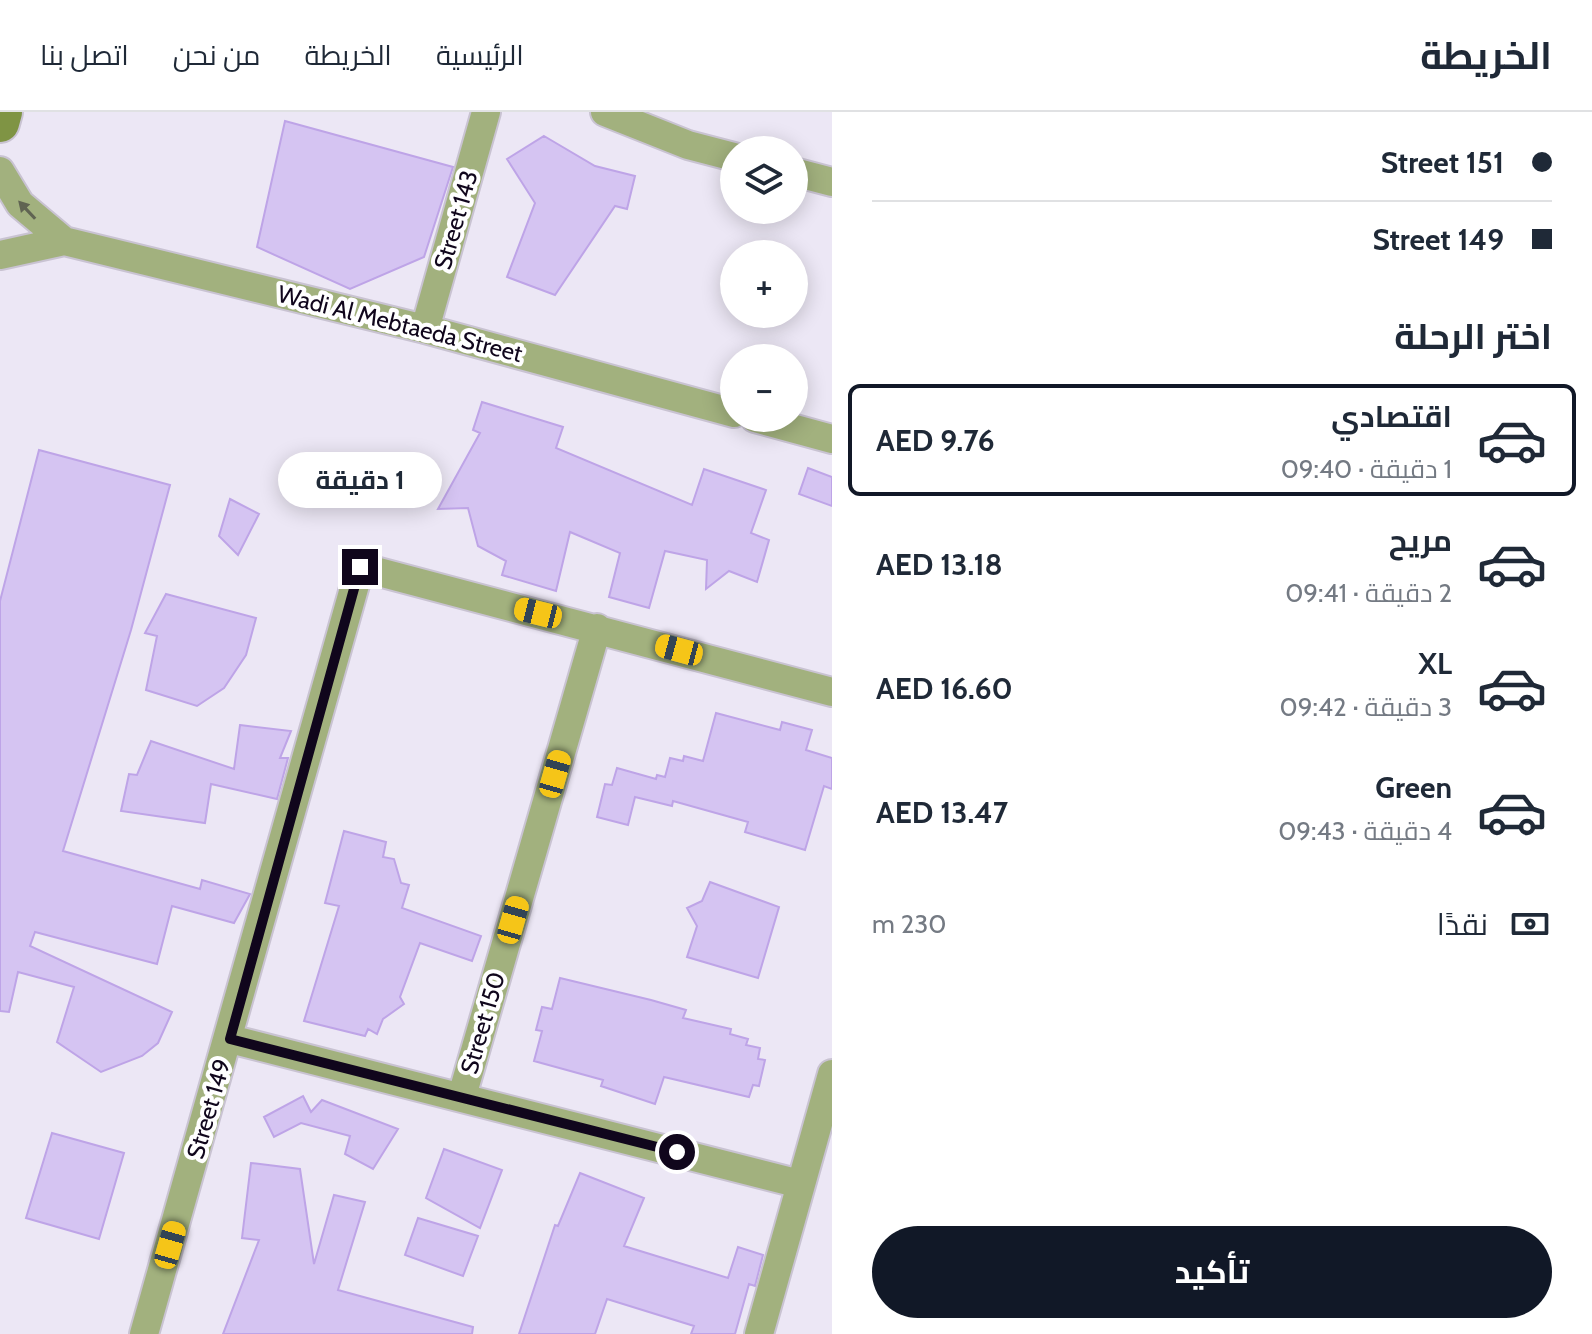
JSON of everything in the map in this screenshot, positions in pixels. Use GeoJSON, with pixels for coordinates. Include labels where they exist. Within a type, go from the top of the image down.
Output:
{"type":"FeatureCollection","features":[{"type":"Feature","properties":{"kind":"street"},"geometry":{"type":"LineString","coordinates":[[0,123],[3,112]]}},
{"type":"Feature","properties":{"kind":"street","name":"Street 143"},"geometry":{"type":"LineString","coordinates":[[425,329],[486,112]]}},
{"type":"Feature","properties":{"kind":"street"},"geometry":{"type":"LineString","coordinates":[[605,112],[688,145],[720,153]]}},
{"type":"Feature","properties":{"kind":"street","name":"Wadi Al Mebtaeda Street"},"geometry":{"type":"LineString","coordinates":[[0,171],[20,204],[64,241]]}},
{"type":"Feature","properties":{"kind":"street"},"geometry":{"type":"LineString","coordinates":[[808,176],[832,182]]}},
{"type":"Feature","properties":{"kind":"street","name":"Wadi Al Mebtaeda Street"},"geometry":{"type":"LineString","coordinates":[[0,255],[64,241],[425,329],[720,409]]}},
{"type":"Feature","properties":{"kind":"street"},"geometry":{"type":"LineString","coordinates":[[806,432],[832,439]]}},
{"type":"Feature","properties":{"kind":"street","name":"Street 149"},"geometry":{"type":"LineString","coordinates":[[144,1334],[230,1039],[360,567],[832,692]]}},
{"type":"Feature","properties":{"kind":"street","name":"Street 150"},"geometry":{"type":"LineString","coordinates":[[462,1096],[597,628]]}},
{"type":"Feature","properties":{"kind":"street"},"geometry":{"type":"LineString","coordinates":[[230,1039],[800,1184]]}},
{"type":"Feature","properties":{"kind":"street"},"geometry":{"type":"LineString","coordinates":[[759,1334],[832,1074]]}},
{"type":"Feature","properties":{"kind":"building"},"geometry":{"type":"Polygon","coordinates":[[[285,121],[453,167],[424,257],[350,289],[257,247],[285,121]]]}},
{"type":"Feature","properties":{"kind":"building"},"geometry":{"type":"Polygon","coordinates":[[[544,136],[595,166],[635,176],[627,209],[615,206],[555,295],[507,277],[535,203],[507,159],[544,136]]]}},
{"type":"Feature","properties":{"kind":"building"},"geometry":{"type":"Polygon","coordinates":[[[482,402],[563,427],[556,448],[692,505],[704,469],[766,490],[751,533],[769,540],[757,582],[729,571],[706,589],[707,560],[665,551],[649,608],[609,597],[620,553],[570,532],[556,591],[502,575],[506,561],[478,546],[468,508],[438,509],[480,433],[473,430],[482,402]]]}},
{"type":"Feature","properties":{"kind":"building"},"geometry":{"type":"Polygon","coordinates":[[[39,450],[170,485],[131,630],[63,851],[200,889],[202,880],[250,894],[234,923],[172,906],[157,964],[35,932],[30,946],[172,1012],[158,1043],[142,1056],[101,1072],[57,1042],[74,987],[18,972],[9,1012],[0,1011],[0,601],[39,450]]]}},
{"type":"Feature","properties":{"kind":"building"},"geometry":{"type":"Polygon","coordinates":[[[808,468],[832,477],[832,506],[799,494],[808,468]]]}},
{"type":"Feature","properties":{"kind":"building"},"geometry":{"type":"Polygon","coordinates":[[[230,499],[259,514],[238,555],[219,536],[230,499]]]}},
{"type":"Feature","properties":{"kind":"building"},"geometry":{"type":"Polygon","coordinates":[[[166,594],[256,618],[246,655],[224,688],[197,706],[146,690],[157,636],[145,633],[166,594]]]}},
{"type":"Feature","properties":{"kind":"building"},"geometry":{"type":"Polygon","coordinates":[[[716,713],[780,730],[782,722],[812,730],[806,750],[832,758],[832,789],[824,786],[805,850],[745,832],[748,822],[673,801],[672,806],[635,797],[628,825],[597,817],[605,784],[612,785],[617,768],[656,779],[657,775],[665,777],[670,758],[683,761],[684,756],[703,761],[716,713]]]}},
{"type":"Feature","properties":{"kind":"building"},"geometry":{"type":"Polygon","coordinates":[[[240,725],[291,731],[280,758],[288,758],[277,799],[211,784],[205,823],[121,811],[129,774],[137,775],[151,741],[234,769],[240,725]]]}},
{"type":"Feature","properties":{"kind":"building"},"geometry":{"type":"Polygon","coordinates":[[[344,831],[386,842],[383,857],[394,859],[401,883],[409,885],[402,908],[481,936],[472,961],[420,943],[400,997],[404,1004],[383,1019],[377,1034],[368,1029],[365,1036],[304,1021],[339,906],[325,903],[344,831]]]}},
{"type":"Feature","properties":{"kind":"building"},"geometry":{"type":"Polygon","coordinates":[[[710,882],[779,907],[758,978],[687,957],[697,926],[687,908],[702,901],[710,882]]]}},
{"type":"Feature","properties":{"kind":"building"},"geometry":{"type":"Polygon","coordinates":[[[560,978],[686,1010],[683,1018],[731,1029],[730,1034],[748,1039],[746,1045],[760,1048],[758,1059],[765,1060],[759,1086],[753,1085],[749,1097],[664,1077],[655,1104],[601,1086],[603,1080],[534,1061],[542,1031],[536,1030],[542,1007],[552,1009],[560,978]]]}},
{"type":"Feature","properties":{"kind":"building"},"geometry":{"type":"Polygon","coordinates":[[[303,1096],[311,1112],[322,1100],[398,1129],[373,1169],[345,1154],[350,1136],[301,1123],[274,1137],[264,1117],[303,1096]]]}},
{"type":"Feature","properties":{"kind":"building"},"geometry":{"type":"Polygon","coordinates":[[[52,1133],[124,1153],[99,1239],[26,1218],[52,1133]]]}},
{"type":"Feature","properties":{"kind":"building"},"geometry":{"type":"Polygon","coordinates":[[[444,1149],[502,1170],[480,1228],[426,1198],[444,1149]]]}},
{"type":"Feature","properties":{"kind":"building"},"geometry":{"type":"Polygon","coordinates":[[[251,1163],[300,1169],[314,1264],[334,1195],[365,1202],[338,1290],[473,1327],[472,1334],[223,1334],[259,1240],[242,1238],[251,1163]]]}},
{"type":"Feature","properties":{"kind":"building"},"geometry":{"type":"Polygon","coordinates":[[[580,1173],[644,1198],[624,1246],[728,1278],[738,1247],[763,1255],[755,1286],[749,1284],[735,1334],[691,1334],[694,1326],[607,1299],[595,1334],[519,1334],[555,1225],[558,1226],[580,1173]]]}},
{"type":"Feature","properties":{"kind":"building"},"geometry":{"type":"Polygon","coordinates":[[[418,1218],[478,1236],[463,1276],[405,1255],[418,1218]]]}},
{"type":"Feature","properties":{"kind":"route"},"geometry":{"type":"LineString","coordinates":[[360,567],[230,1039],[677,1152]]}}]}
